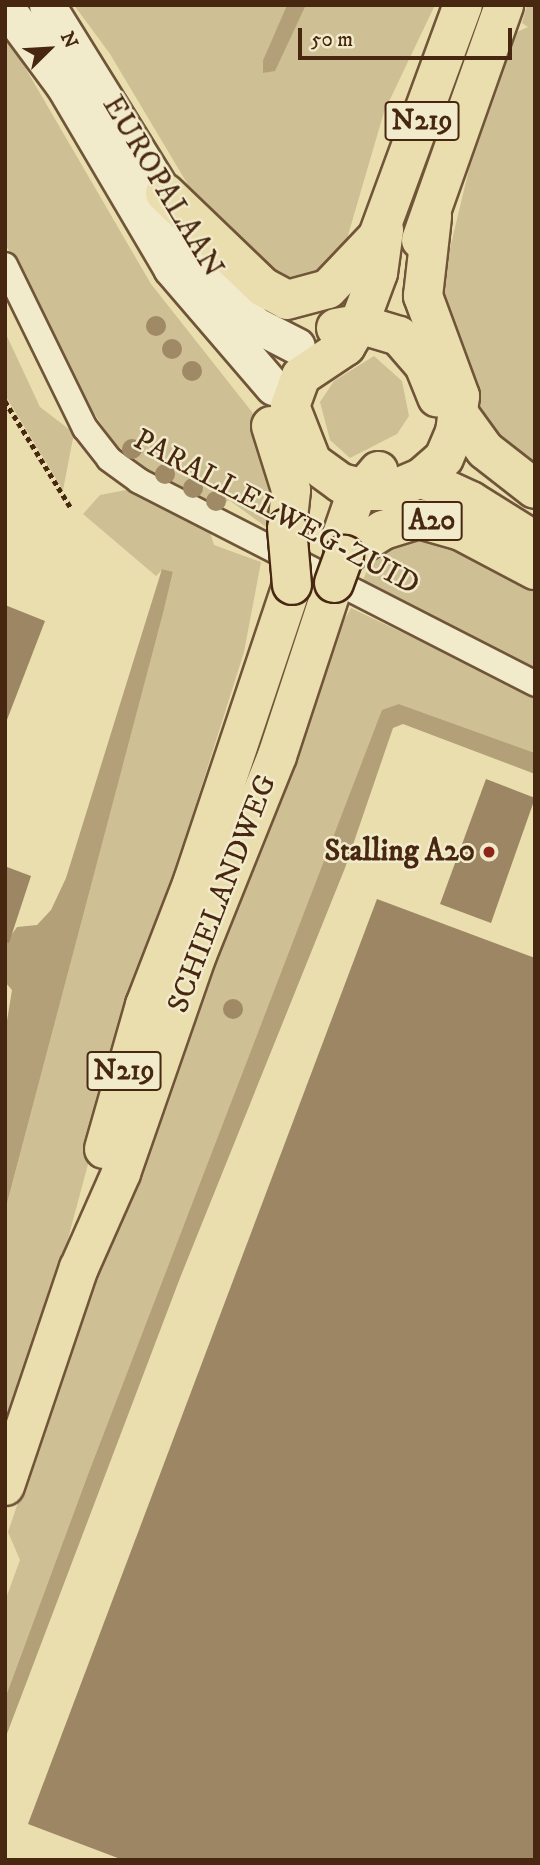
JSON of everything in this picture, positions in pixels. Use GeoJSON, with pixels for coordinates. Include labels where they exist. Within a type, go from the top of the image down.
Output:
{"type":"FeatureCollection","features":[{"type":"Feature","properties":{"kind":"main road","name":"EUROPALAAN"},"geometry":{"type":"LineString","coordinates":[[47,5],[237,306],[254,324],[297,346]]}},
{"type":"Feature","properties":{"kind":"main road","name":"N219"},"geometry":{"type":"LineString","coordinates":[[345,333],[378,273],[384,230],[463,5]]}},
{"type":"Feature","properties":{"kind":"main road","name":"N219"},"geometry":{"type":"LineString","coordinates":[[418,336],[406,274],[432,217],[504,5]]}},
{"type":"Feature","properties":{"kind":"main road","name":"EUROPALAAN"},"geometry":{"type":"LineString","coordinates":[[5,6],[64,86],[171,268],[209,319],[278,402]]}},
{"type":"Feature","properties":{"kind":"main road"},"geometry":{"type":"LineString","coordinates":[[165,193],[263,287],[288,300],[328,289],[384,230]]}},
{"type":"Feature","properties":{"kind":"main road"},"geometry":{"type":"LineString","coordinates":[[278,402],[345,333]]}},
{"type":"Feature","properties":{"kind":"main road"},"geometry":{"type":"LineString","coordinates":[[278,402],[297,346],[345,333],[418,336],[456,377],[448,427],[485,450],[535,489]]}},
{"type":"Feature","properties":{"kind":"main road","name":"N219"},"geometry":{"type":"LineString","coordinates":[[278,402],[296,457]]}},
{"type":"Feature","properties":{"kind":"main road","name":"N219"},"geometry":{"type":"LineString","coordinates":[[387,483],[448,427]]}},
{"type":"Feature","properties":{"kind":"main road","name":"A20"},"geometry":{"type":"LineString","coordinates":[[448,427],[503,487],[535,495]]}},
{"type":"Feature","properties":{"kind":"main road"},"geometry":{"type":"LineString","coordinates":[[296,457],[387,483]]}},
{"type":"Feature","properties":{"kind":"main road","name":"SCHIELANDWEG"},"geometry":{"type":"LineString","coordinates":[[79,1268],[101,1161],[141,1017],[193,881],[292,585],[296,533],[296,457]]}},
{"type":"Feature","properties":{"kind":"main road","name":"A20"},"geometry":{"type":"LineString","coordinates":[[387,483],[471,501],[535,541]]}},
{"type":"Feature","properties":{"kind":"main road","name":"SCHIELANDWEG"},"geometry":{"type":"LineString","coordinates":[[5,1486],[79,1268],[121,1173],[197,955],[273,768],[344,555],[342,535],[387,483]]}},
{"type":"Feature","properties":{"kind":"main road","name":"A20"},"geometry":{"type":"LineString","coordinates":[[344,555],[383,530],[419,519],[461,531],[535,570]]}},
{"type":"Feature","properties":{"kind":"street","name":"PARALLELWEG-ZUID"},"geometry":{"type":"LineString","coordinates":[[5,265],[85,428],[109,458],[139,481],[535,684]]}},
{"type":"Feature","properties":{"kind":"path"},"geometry":{"type":"LineString","coordinates":[[5,401],[71,508]]}},
{"type":"Feature","properties":{"kind":"shaded area"},"geometry":{"type":"Polygon","coordinates":[[[74,5],[287,5],[263,60],[263,73],[275,70],[306,5],[435,5],[384,112],[344,249],[325,273],[300,282],[274,276],[206,215],[110,54],[74,5]]]}},
{"type":"Feature","properties":{"kind":"shaded area"},"geometry":{"type":"Polygon","coordinates":[[[287,5],[306,5],[275,71],[263,73],[263,60],[287,5]]]}},
{"type":"Feature","properties":{"kind":"shaded area"},"geometry":{"type":"Polygon","coordinates":[[[527,5],[535,5],[535,475],[482,424],[444,317],[442,282],[470,165],[517,32],[528,27],[522,23],[527,5]]]}},
{"type":"Feature","properties":{"kind":"shaded area"},"geometry":{"type":"Polygon","coordinates":[[[5,33],[151,284],[252,412],[277,478],[273,532],[229,500],[218,509],[152,474],[116,445],[86,402],[5,243],[5,33]]]}},
{"type":"Feature","properties":{"kind":"shaded area"},"geometry":{"type":"Polygon","coordinates":[[[5,332],[40,407],[74,433],[63,490],[5,395],[5,332]]]}},
{"type":"Feature","properties":{"kind":"shaded area"},"geometry":{"type":"Polygon","coordinates":[[[374,356],[402,381],[409,416],[397,434],[350,458],[330,440],[320,402],[334,381],[374,356]]]}},
{"type":"Feature","properties":{"kind":"shaded area"},"geometry":{"type":"Polygon","coordinates":[[[131,489],[209,529],[214,545],[261,562],[244,652],[120,1045],[62,1261],[5,1434],[5,1211],[173,573],[163,569],[156,576],[83,514],[100,495],[131,489]]]}},
{"type":"Feature","properties":{"kind":"shaded area"},"geometry":{"type":"Polygon","coordinates":[[[413,536],[458,548],[535,589],[535,672],[361,585],[374,554],[413,536]]]}},
{"type":"Feature","properties":{"kind":"shaded area"},"geometry":{"type":"Polygon","coordinates":[[[162,569],[173,572],[163,613],[5,1211],[5,1033],[12,990],[5,982],[5,944],[17,927],[37,925],[51,910],[66,878],[162,569]]]}},
{"type":"Feature","properties":{"kind":"shaded area"},"geometry":{"type":"Polygon","coordinates":[[[351,608],[535,696],[535,753],[399,704],[262,1024],[6,1698],[5,1601],[20,1560],[8,1532],[118,1209],[336,635],[351,608]]]}},
{"type":"Feature","properties":{"kind":"shaded area"},"geometry":{"type":"Polygon","coordinates":[[[399,704],[535,753],[535,774],[403,724],[393,728],[345,868],[180,1278],[5,1739],[5,1699],[89,1472],[382,710],[399,704]]]}},
{"type":"Feature","properties":{"kind":"building"},"geometry":{"type":"Polygon","coordinates":[[[5,605],[45,621],[5,725],[5,605]]]}},
{"type":"Feature","properties":{"kind":"building"},"geometry":{"type":"Polygon","coordinates":[[[486,779],[535,798],[491,923],[440,904],[486,779]]]}},
{"type":"Feature","properties":{"kind":"building"},"geometry":{"type":"Polygon","coordinates":[[[7,867],[31,876],[9,943],[5,942],[7,867]]]}},
{"type":"Feature","properties":{"kind":"building"},"geometry":{"type":"Polygon","coordinates":[[[377,899],[535,958],[535,1860],[123,1860],[28,1824],[377,899]]]}},
{"type":"Feature","properties":{"kind":"place","name":"Stalling A20"},"geometry":{"type":"Point","coordinates":[489,852]}}]}
